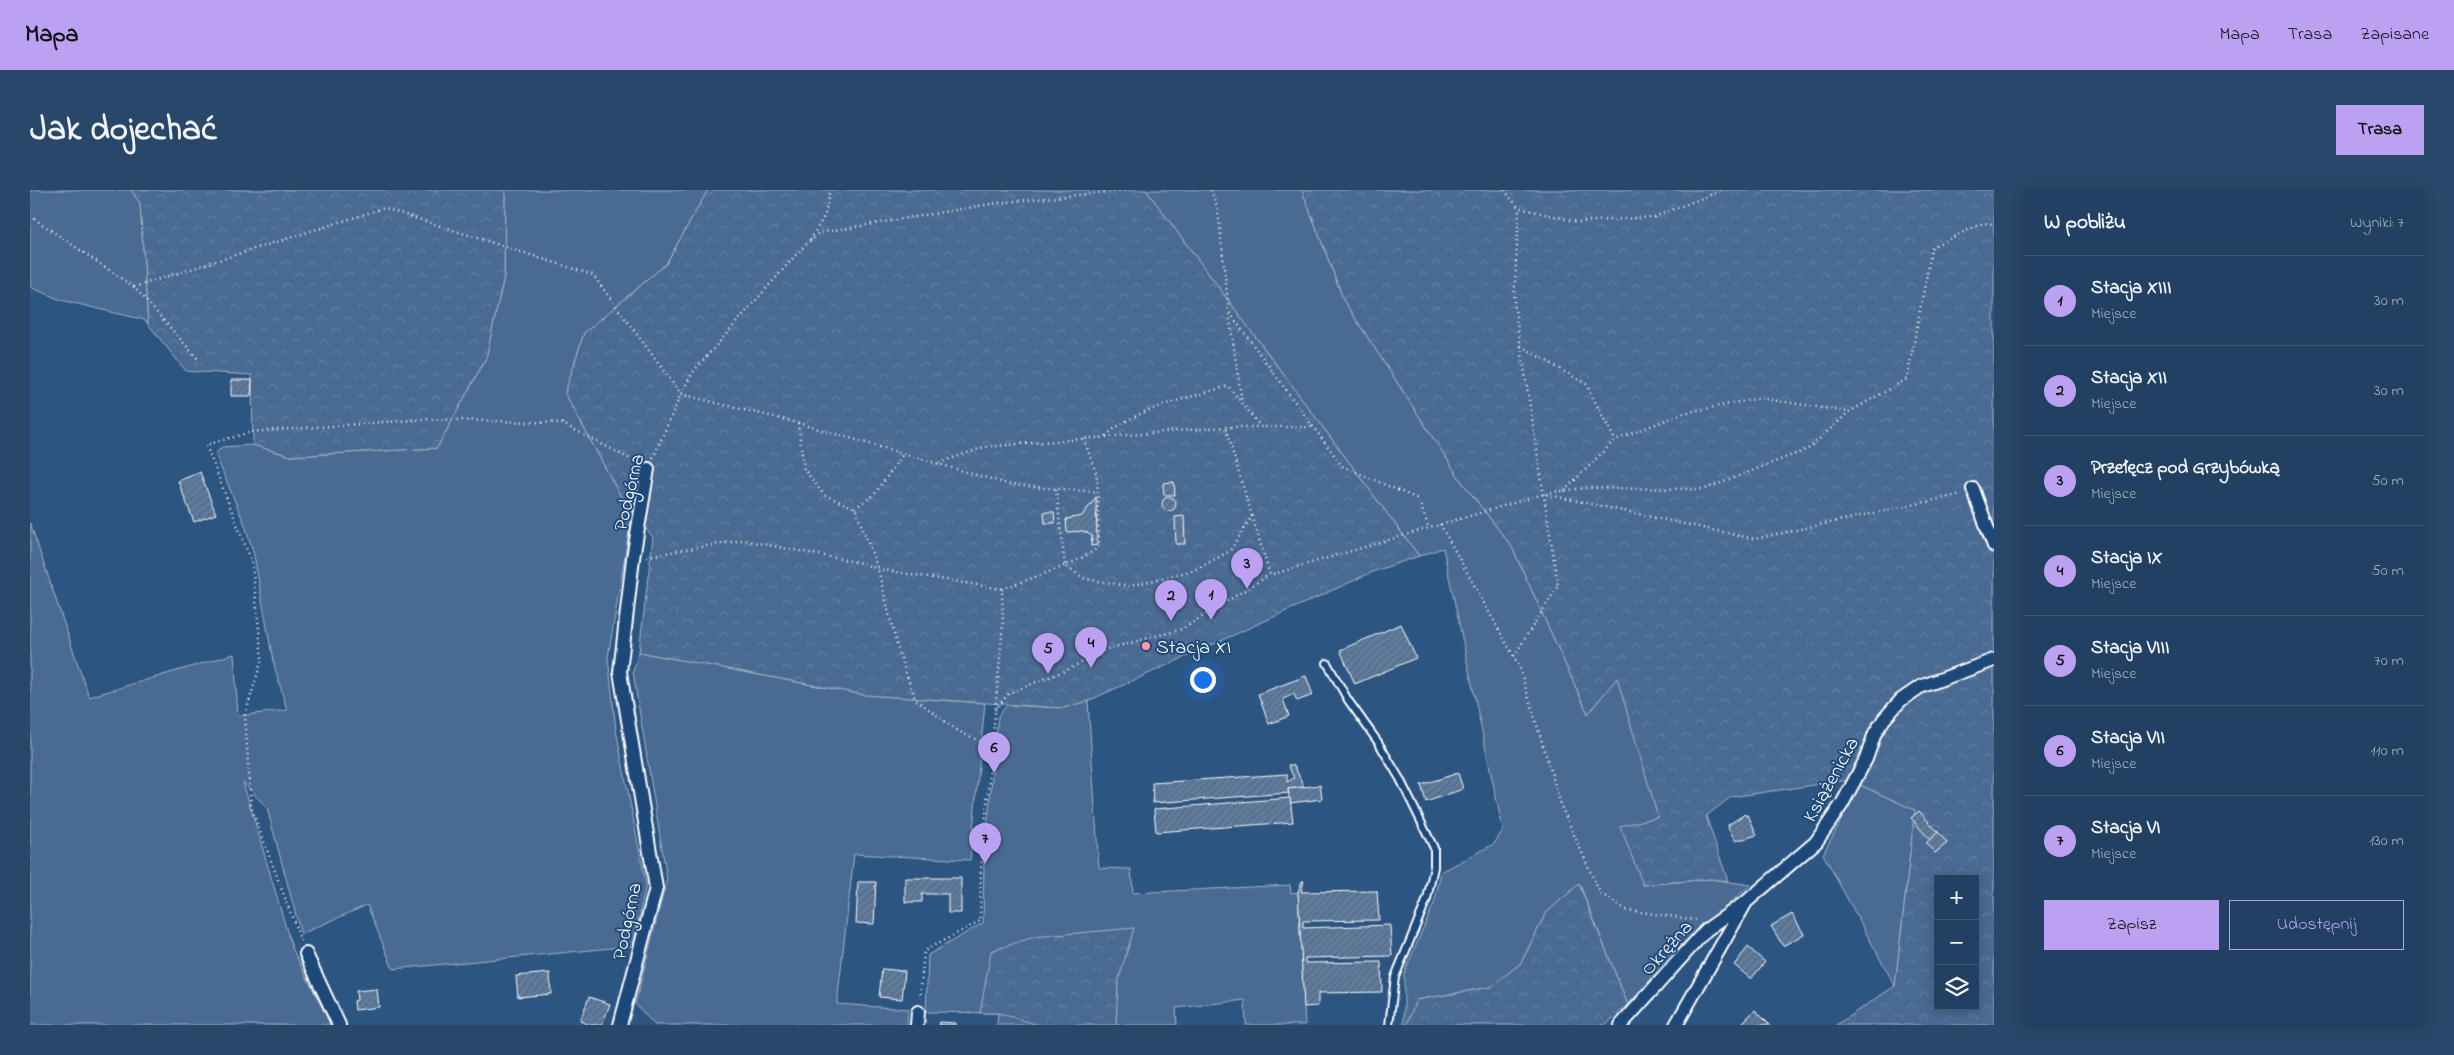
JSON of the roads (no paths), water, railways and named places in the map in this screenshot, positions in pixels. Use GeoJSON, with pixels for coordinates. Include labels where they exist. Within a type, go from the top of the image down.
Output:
{"type":"FeatureCollection","features":[{"type":"Feature","properties":{"kind":"street","name":"Podgórna"},"geometry":{"type":"LineString","coordinates":[[620,1025],[656,888],[620,672],[633,558],[648,469]]}},
{"type":"Feature","properties":{"kind":"street"},"geometry":{"type":"LineString","coordinates":[[1973,490],[1994,546]]}},
{"type":"Feature","properties":{"kind":"street","name":"Książenicka"},"geometry":{"type":"LineString","coordinates":[[1676,1025],[1746,902],[1802,855],[1833,819],[1866,759],[1876,732],[1891,709],[1910,692],[1920,687],[1994,660]]}},
{"type":"Feature","properties":{"kind":"street","name":"Okrężna"},"geometry":{"type":"LineString","coordinates":[[1621,1025],[1706,930],[1746,902]]}},
{"type":"Feature","properties":{"kind":"street"},"geometry":{"type":"LineString","coordinates":[[1716,922],[1722,930],[1725,939]]}},
{"type":"Feature","properties":{"kind":"street"},"geometry":{"type":"LineString","coordinates":[[306,954],[340,1025]]}},
{"type":"Feature","properties":{"kind":"lane"},"geometry":{"type":"LineString","coordinates":[[1327,663],[1348,700],[1383,749],[1434,848],[1434,867],[1427,899],[1395,977],[1389,1025]]}},
{"type":"Feature","properties":{"kind":"place","name":"Przełęcz pod Grzybówką"},"geometry":{"type":"Point","coordinates":[1247,589]}},
{"type":"Feature","properties":{"kind":"place","name":"Stacja XIII"},"geometry":{"type":"Point","coordinates":[1211,620]}},
{"type":"Feature","properties":{"kind":"place","name":"Stacja XII"},"geometry":{"type":"Point","coordinates":[1171,621]}},
{"type":"Feature","properties":{"kind":"place","name":"Stacja XI"},"geometry":{"type":"Point","coordinates":[1146,646]}},
{"type":"Feature","properties":{"kind":"place","name":"Stacja IX"},"geometry":{"type":"Point","coordinates":[1091,668]}},
{"type":"Feature","properties":{"kind":"place","name":"Stacja VIII"},"geometry":{"type":"Point","coordinates":[1048,674]}},
{"type":"Feature","properties":{"kind":"place","name":"Stacja VII"},"geometry":{"type":"Point","coordinates":[994,773]}},
{"type":"Feature","properties":{"kind":"place","name":"Stacja VI"},"geometry":{"type":"Point","coordinates":[985,864]}}]}
